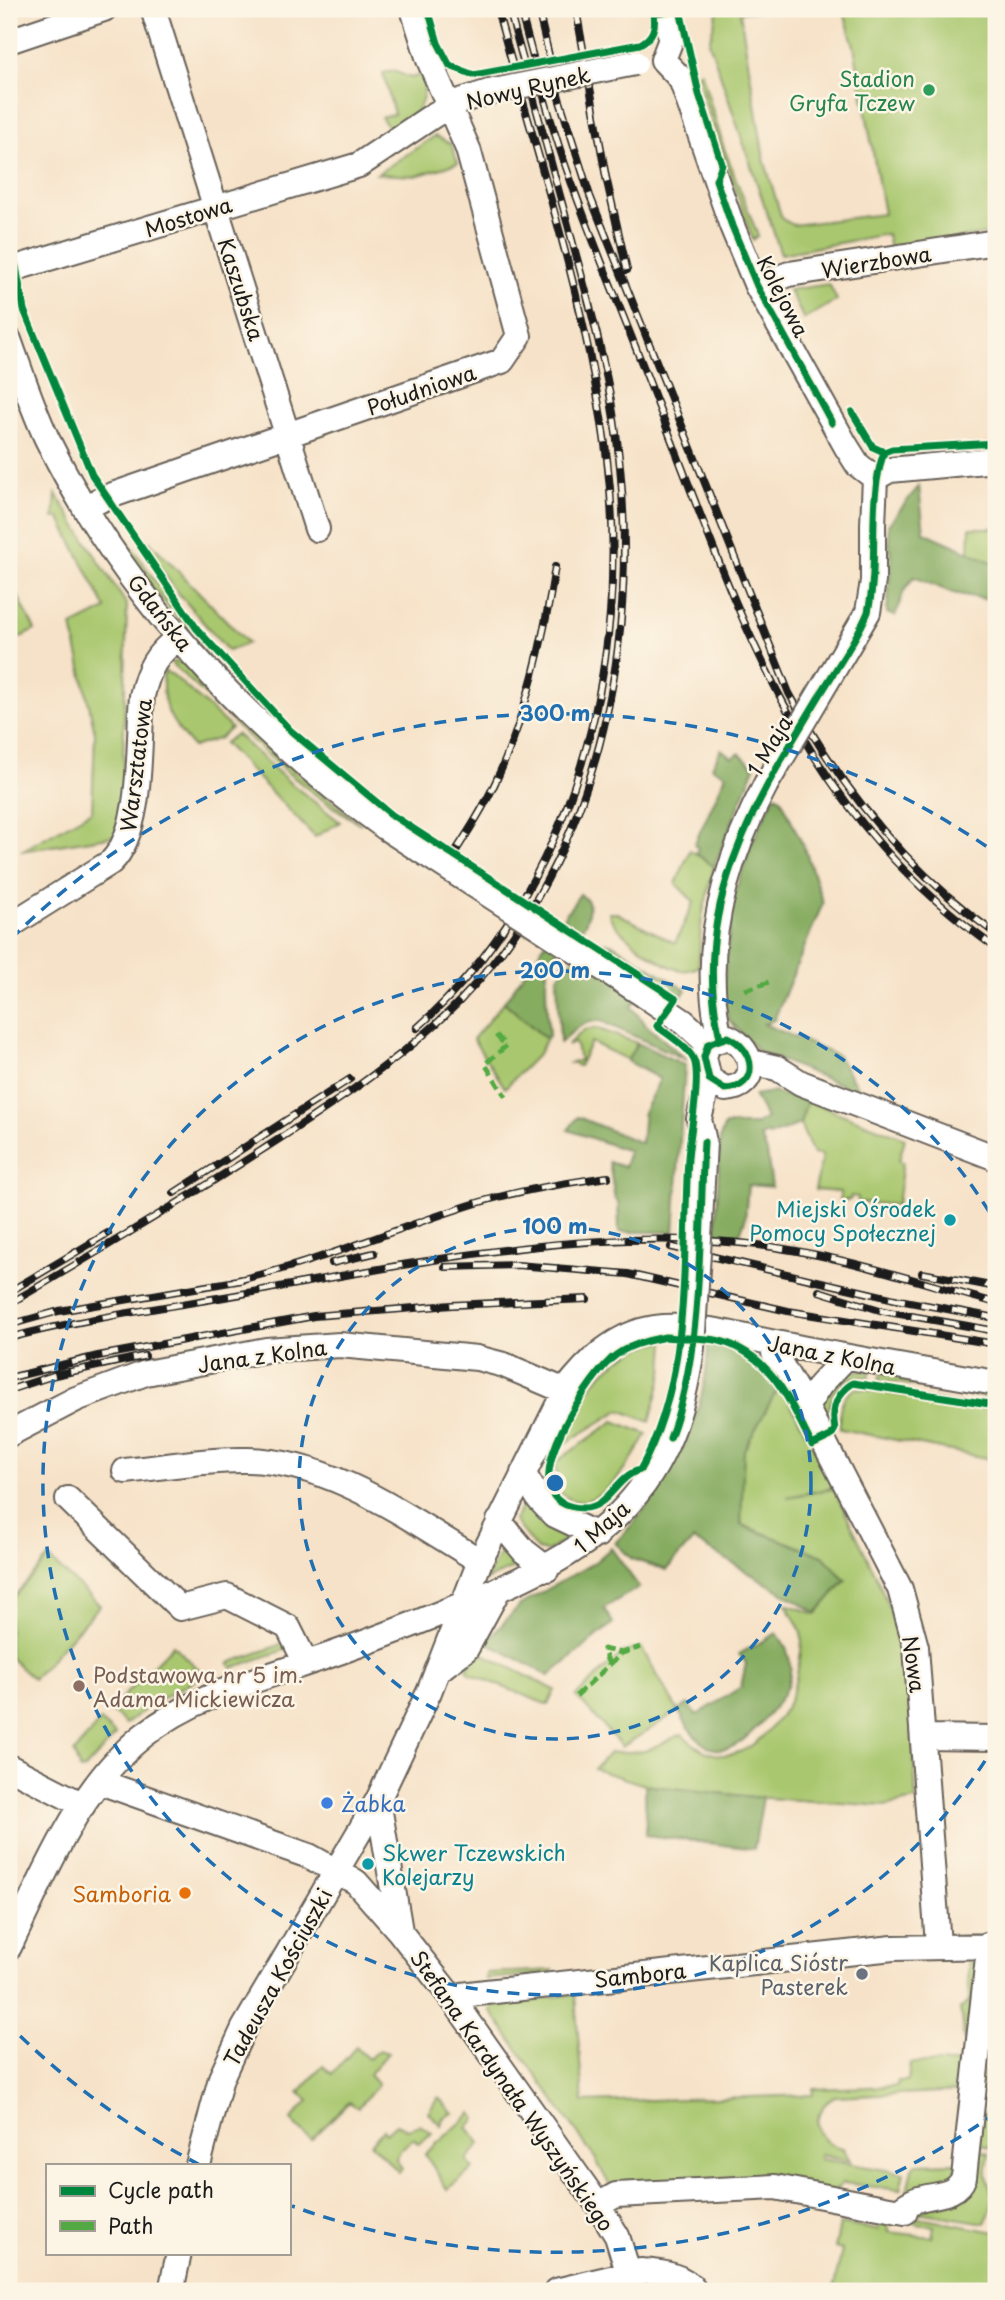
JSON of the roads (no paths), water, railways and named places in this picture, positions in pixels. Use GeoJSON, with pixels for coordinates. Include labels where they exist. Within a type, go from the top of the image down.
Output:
{"type":"FeatureCollection","features":[{"type":"Feature","properties":{"kind":"street"},"geometry":{"type":"LineString","coordinates":[[9,41],[104,9]]}},
{"type":"Feature","properties":{"kind":"street","name":"Kaszubska"},"geometry":{"type":"LineString","coordinates":[[153,9],[317,529]]}},
{"type":"Feature","properties":{"kind":"street","name":"Południowa"},"geometry":{"type":"LineString","coordinates":[[85,508],[104,498],[502,361],[519,336],[473,164],[429,60],[414,9]]}},
{"type":"Feature","properties":{"kind":"street"},"geometry":{"type":"LineString","coordinates":[[663,60],[671,39],[666,9]]}},
{"type":"Feature","properties":{"kind":"street","name":"Nowy Rynek"},"geometry":{"type":"LineString","coordinates":[[368,162],[449,107],[489,92],[635,63],[663,60]]}},
{"type":"Feature","properties":{"kind":"street","name":"Kolejowa"},"geometry":{"type":"LineString","coordinates":[[663,60],[681,79],[732,226],[757,286],[858,466],[875,478]]}},
{"type":"Feature","properties":{"kind":"street","name":"Mostowa"},"geometry":{"type":"LineString","coordinates":[[9,270],[368,162]]}},
{"type":"Feature","properties":{"kind":"street","name":"Wierzbowa"},"geometry":{"type":"LineString","coordinates":[[757,286],[789,274],[996,242]]}},
{"type":"Feature","properties":{"kind":"street","name":"Gdańska"},"geometry":{"type":"LineString","coordinates":[[9,340],[47,438],[85,508],[178,638],[263,729],[309,770],[386,828],[684,1022]]}},
{"type":"Feature","properties":{"kind":"street"},"geometry":{"type":"LineString","coordinates":[[875,478],[890,470],[996,460]]}},
{"type":"Feature","properties":{"kind":"street","name":"1 Maja"},"geometry":{"type":"LineString","coordinates":[[714,1041],[712,1006],[715,940],[723,887],[745,825],[766,784],[864,622],[873,582],[875,478]]}},
{"type":"Feature","properties":{"kind":"street","name":"Warsztatowa"},"geometry":{"type":"LineString","coordinates":[[9,926],[121,853],[132,822],[142,696],[146,678],[157,655],[178,638]]}},
{"type":"Feature","properties":{"kind":"street"},"geometry":{"type":"LineString","coordinates":[[712,1006],[684,1022],[714,1041]]}},
{"type":"Feature","properties":{"kind":"street"},"geometry":{"type":"LineString","coordinates":[[728,1037],[740,1042],[750,1070],[743,1085],[717,1084],[704,1057],[714,1041],[728,1037]]}},
{"type":"Feature","properties":{"kind":"street"},"geometry":{"type":"LineString","coordinates":[[750,1070],[802,1083],[996,1158]]}},
{"type":"Feature","properties":{"kind":"street","name":"1 Maja"},"geometry":{"type":"LineString","coordinates":[[9,1947],[83,1805],[100,1782],[123,1754],[190,1704],[463,1605],[547,1569],[597,1535],[647,1479],[670,1438],[683,1400],[692,1347],[700,1222],[704,1143],[699,1119],[717,1084]]}},
{"type":"Feature","properties":{"kind":"street","name":"Jana z Kolna"},"geometry":{"type":"LineString","coordinates":[[463,1605],[499,1521],[565,1391],[583,1367],[607,1347],[653,1328],[718,1332],[996,1382]]}},
{"type":"Feature","properties":{"kind":"street","name":"Nowa"},"geometry":{"type":"LineString","coordinates":[[775,1343],[774,1353],[806,1407],[900,1588],[916,1647],[938,1945]]}},
{"type":"Feature","properties":{"kind":"street","name":"Jana z Kolna"},"geometry":{"type":"LineString","coordinates":[[9,1434],[76,1399],[146,1373],[266,1350],[340,1345],[477,1358],[504,1365],[565,1391]]}},
{"type":"Feature","properties":{"kind":"street"},"geometry":{"type":"LineString","coordinates":[[806,1407],[820,1385],[846,1357]]}},
{"type":"Feature","properties":{"kind":"street"},"geometry":{"type":"LineString","coordinates":[[125,1471],[247,1460],[281,1464],[356,1488],[480,1561]]}},
{"type":"Feature","properties":{"kind":"street"},"geometry":{"type":"LineString","coordinates":[[523,1474],[538,1499],[553,1514],[597,1535]]}},
{"type":"Feature","properties":{"kind":"street"},"geometry":{"type":"LineString","coordinates":[[68,1499],[180,1608],[227,1596],[288,1627],[306,1663]]}},
{"type":"Feature","properties":{"kind":"street"},"geometry":{"type":"LineString","coordinates":[[499,1521],[524,1551],[547,1569]]}},
{"type":"Feature","properties":{"kind":"street"},"geometry":{"type":"LineString","coordinates":[[437,1672],[466,1649],[496,1592]]}},
{"type":"Feature","properties":{"kind":"street"},"geometry":{"type":"LineString","coordinates":[[336,1870],[378,1800],[437,1672],[463,1605]]}},
{"type":"Feature","properties":{"kind":"street"},"geometry":{"type":"LineString","coordinates":[[924,1737],[996,1738]]}},
{"type":"Feature","properties":{"kind":"street"},"geometry":{"type":"LineString","coordinates":[[11,1768],[83,1805]]}},
{"type":"Feature","properties":{"kind":"street","name":"Stefana Kardynała Wyszyńskiego"},"geometry":{"type":"LineString","coordinates":[[100,1782],[309,1856],[356,1882],[400,1932],[454,2001],[598,2204],[617,2236],[632,2282]]}},
{"type":"Feature","properties":{"kind":"street","name":"Stefana Kardynała Wyszyńskiego"},"geometry":{"type":"LineString","coordinates":[[378,1800],[400,1932]]}},
{"type":"Feature","properties":{"kind":"street","name":"Tadeusza Kościuszki"},"geometry":{"type":"LineString","coordinates":[[198,2164],[222,2078],[244,2028],[336,1870]]}},
{"type":"Feature","properties":{"kind":"street","name":"Sambora"},"geometry":{"type":"LineString","coordinates":[[454,2001],[462,1995],[558,1983],[938,1945],[991,1945]]}},
{"type":"Feature","properties":{"kind":"street"},"geometry":{"type":"LineString","coordinates":[[598,2204],[616,2195],[769,2187],[902,2211],[916,2199],[951,2192],[961,2186],[977,2079],[991,1945]]}},
{"type":"Feature","properties":{"kind":"street"},"geometry":{"type":"LineString","coordinates":[[171,2291],[179,2254]]}},
{"type":"Feature","properties":{"kind":"street"},"geometry":{"type":"LineString","coordinates":[[556,2291],[632,2282],[656,2272],[684,2280],[695,2291]]}},
{"type":"Feature","properties":{"kind":"railway"},"geometry":{"type":"LineString","coordinates":[[417,1028],[471,972],[516,909],[553,840],[580,768],[599,692],[610,615],[612,537],[607,459],[598,402],[560,232],[497,9]]}},
{"type":"Feature","properties":{"kind":"railway"},"geometry":{"type":"LineString","coordinates":[[9,1304],[262,1150],[352,1090],[416,1042],[492,964],[538,896],[574,823],[599,745],[616,664],[623,582],[623,500],[614,419],[600,345],[509,9]]}},
{"type":"Feature","properties":{"kind":"railway"},"geometry":{"type":"LineString","coordinates":[[520,9],[564,163],[582,212],[718,561],[784,705],[824,771],[871,834],[928,893],[996,948]]}},
{"type":"Feature","properties":{"kind":"railway"},"geometry":{"type":"LineString","coordinates":[[538,9],[559,98],[590,196],[789,693],[830,762],[879,826],[934,883],[996,934]]}},
{"type":"Feature","properties":{"kind":"railway"},"geometry":{"type":"LineString","coordinates":[[576,9],[606,177],[627,270]]}},
{"type":"Feature","properties":{"kind":"railway"},"geometry":{"type":"LineString","coordinates":[[441,874],[470,829],[507,756],[539,649],[555,567]]}},
{"type":"Feature","properties":{"kind":"railway"},"geometry":{"type":"LineString","coordinates":[[174,1193],[350,1079]]}},
{"type":"Feature","properties":{"kind":"railway"},"geometry":{"type":"LineString","coordinates":[[233,1281],[295,1265],[493,1198],[608,1177]]}},
{"type":"Feature","properties":{"kind":"railway"},"geometry":{"type":"LineString","coordinates":[[9,1292],[108,1233]]}},
{"type":"Feature","properties":{"kind":"railway"},"geometry":{"type":"LineString","coordinates":[[9,1338],[104,1317],[440,1259],[500,1250],[620,1240],[680,1240],[773,1247],[869,1267],[996,1303]]}},
{"type":"Feature","properties":{"kind":"railway"},"geometry":{"type":"LineString","coordinates":[[671,1247],[899,1300],[996,1318]]}},
{"type":"Feature","properties":{"kind":"railway"},"geometry":{"type":"LineString","coordinates":[[332,1263],[374,1253]]}},
{"type":"Feature","properties":{"kind":"railway"},"geometry":{"type":"LineString","coordinates":[[445,1267],[517,1265],[628,1274],[788,1311],[996,1344]]}},
{"type":"Feature","properties":{"kind":"railway"},"geometry":{"type":"LineString","coordinates":[[922,1273],[996,1287]]}},
{"type":"Feature","properties":{"kind":"railway"},"geometry":{"type":"LineString","coordinates":[[9,1325],[59,1311],[242,1280]]}},
{"type":"Feature","properties":{"kind":"railway"},"geometry":{"type":"LineString","coordinates":[[819,1291],[883,1311],[996,1331]]}},
{"type":"Feature","properties":{"kind":"railway"},"geometry":{"type":"LineString","coordinates":[[9,1378],[98,1356],[314,1316],[452,1305],[587,1299]]}},
{"type":"Feature","properties":{"kind":"railway"},"geometry":{"type":"LineString","coordinates":[[9,1390],[55,1375],[145,1356]]}},
{"type":"Feature","properties":{"kind":"place","name":"Stadion Gryfa Tczew"},"geometry":{"type":"Point","coordinates":[929,90]}},
{"type":"Feature","properties":{"kind":"place","name":"Miejski Ośrodek Pomocy Społecznej"},"geometry":{"type":"Point","coordinates":[950,1220]}},
{"type":"Feature","properties":{"kind":"place","name":"Podstawowa nr 5 im. Adama Mickiewicza"},"geometry":{"type":"Point","coordinates":[79,1686]}},
{"type":"Feature","properties":{"kind":"place","name":"Żabka"},"geometry":{"type":"Point","coordinates":[327,1803]}},
{"type":"Feature","properties":{"kind":"place","name":"Skwer Tczewskich Kolejarzy"},"geometry":{"type":"Point","coordinates":[368,1864]}},
{"type":"Feature","properties":{"kind":"place","name":"Samboria"},"geometry":{"type":"Point","coordinates":[185,1893]}},
{"type":"Feature","properties":{"kind":"place","name":"Kaplica Sióstr Pasterek"},"geometry":{"type":"Point","coordinates":[862,1974]}}]}
